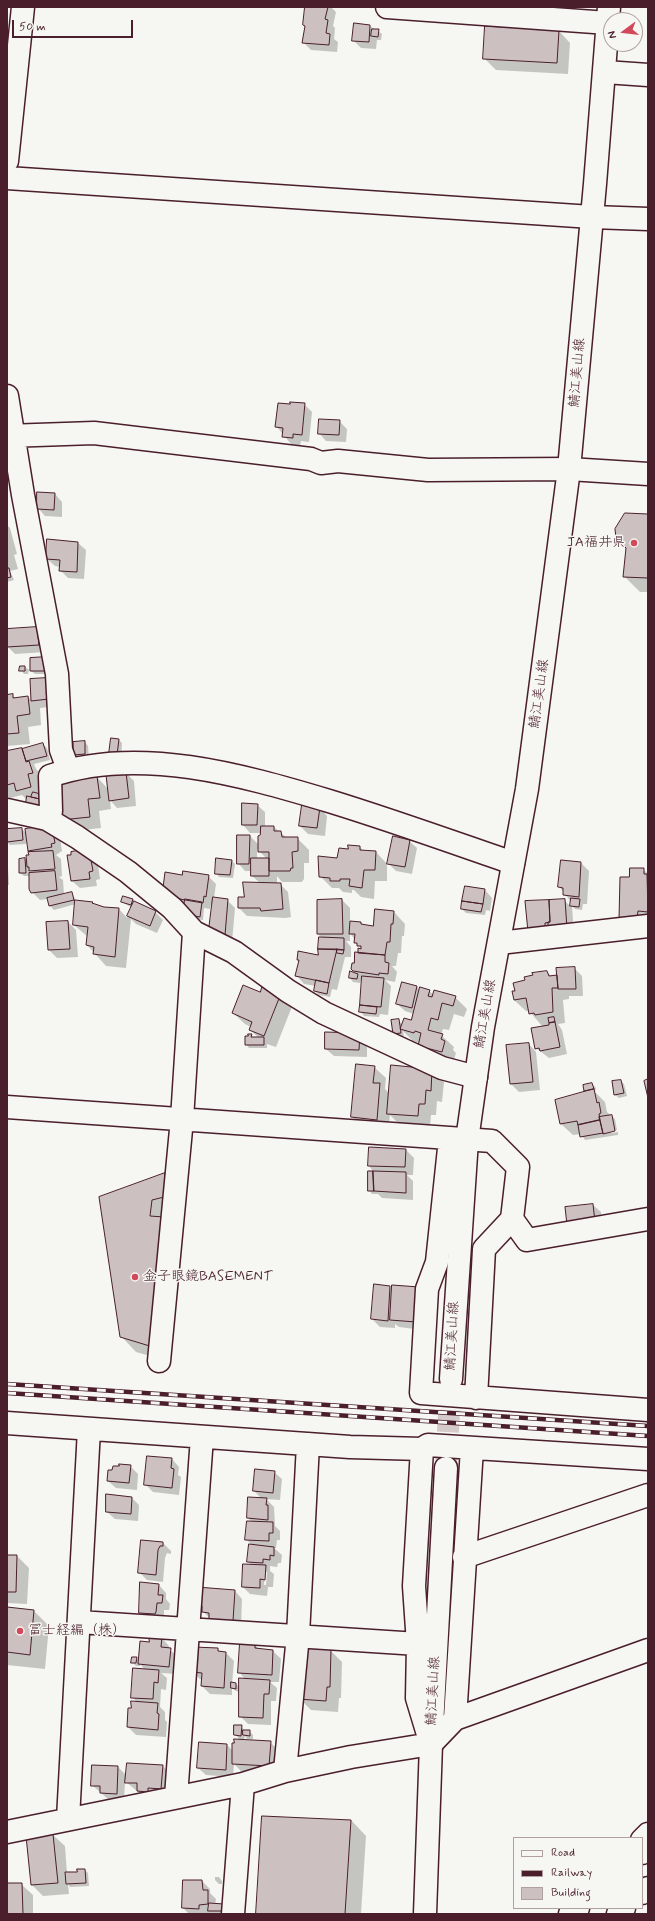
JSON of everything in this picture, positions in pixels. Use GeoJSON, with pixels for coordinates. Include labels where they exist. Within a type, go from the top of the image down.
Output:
{"type":"FeatureCollection","features":[{"type":"Feature","properties":{"kind":"main road"},"geometry":{"type":"LineString","coordinates":[[7,161],[23,7]]}},
{"type":"Feature","properties":{"kind":"main road"},"geometry":{"type":"LineString","coordinates":[[387,7],[603,15]]}},
{"type":"Feature","properties":{"kind":"main road","name":"鯖江美山線"},"geometry":{"type":"LineString","coordinates":[[451,1379],[458,1139],[476,1077],[527,789],[569,468],[606,52]]}},
{"type":"Feature","properties":{"kind":"main road"},"geometry":{"type":"LineString","coordinates":[[605,72],[648,75]]}},
{"type":"Feature","properties":{"kind":"main road"},"geometry":{"type":"LineString","coordinates":[[7,178],[592,217],[648,219]]}},
{"type":"Feature","properties":{"kind":"main road"},"geometry":{"type":"LineString","coordinates":[[7,396],[10,435],[57,674],[62,750],[68,769]]}},
{"type":"Feature","properties":{"kind":"main road"},"geometry":{"type":"LineString","coordinates":[[10,435],[94,433],[310,459],[321,463],[338,461],[428,470],[569,468],[648,474]]}},
{"type":"Feature","properties":{"kind":"main road"},"geometry":{"type":"LineString","coordinates":[[47,819],[51,811],[50,776],[68,769],[116,762],[195,768],[233,775],[278,786],[375,815],[513,863]]}},
{"type":"Feature","properties":{"kind":"main road"},"geometry":{"type":"LineString","coordinates":[[7,810],[47,819],[77,837],[128,872],[172,908],[194,932],[234,952],[288,991],[324,1013],[442,1068],[476,1077]]}},
{"type":"Feature","properties":{"kind":"main road"},"geometry":{"type":"LineString","coordinates":[[499,943],[648,926]]}},
{"type":"Feature","properties":{"kind":"main road"},"geometry":{"type":"LineString","coordinates":[[160,1361],[182,1119],[194,932]]}},
{"type":"Feature","properties":{"kind":"main road"},"geometry":{"type":"LineString","coordinates":[[7,1107],[492,1141],[518,1167],[512,1219],[484,1249],[476,1398]]}},
{"type":"Feature","properties":{"kind":"main road"},"geometry":{"type":"LineString","coordinates":[[458,1139],[437,1262],[427,1289],[420,1393],[648,1410]]}},
{"type":"Feature","properties":{"kind":"main road"},"geometry":{"type":"LineString","coordinates":[[512,1219],[527,1240],[648,1219]]}},
{"type":"Feature","properties":{"kind":"main road"},"geometry":{"type":"LineString","coordinates":[[7,1423],[308,1444],[422,1449],[428,1445],[648,1459]]}},
{"type":"Feature","properties":{"kind":"main road"},"geometry":{"type":"LineString","coordinates":[[68,1819],[89,1429]]}},
{"type":"Feature","properties":{"kind":"main road"},"geometry":{"type":"LineString","coordinates":[[176,1797],[187,1628],[202,1437]]}},
{"type":"Feature","properties":{"kind":"main road"},"geometry":{"type":"LineString","coordinates":[[285,1771],[298,1635],[308,1444]]}},
{"type":"Feature","properties":{"kind":"main road"},"geometry":{"type":"LineString","coordinates":[[455,1719],[472,1448]]}},
{"type":"Feature","properties":{"kind":"main road"},"geometry":{"type":"LineString","coordinates":[[422,1449],[414,1586],[418,1644],[417,1698],[431,1744]]}},
{"type":"Feature","properties":{"kind":"main road","name":"鯖江美山線"},"geometry":{"type":"LineString","coordinates":[[425,1914],[431,1744],[446,1468]]}},
{"type":"Feature","properties":{"kind":"main road"},"geometry":{"type":"LineString","coordinates":[[464,1557],[648,1495]]}},
{"type":"Feature","properties":{"kind":"main road"},"geometry":{"type":"LineString","coordinates":[[79,1622],[298,1635],[418,1644]]}},
{"type":"Feature","properties":{"kind":"main road"},"geometry":{"type":"LineString","coordinates":[[7,1832],[243,1784],[285,1771],[351,1757],[431,1744],[455,1719],[648,1650]]}},
{"type":"Feature","properties":{"kind":"main road"},"geometry":{"type":"LineString","coordinates":[[233,1914],[243,1784]]}},
{"type":"Feature","properties":{"kind":"building"},"geometry":{"type":"Polygon","coordinates":[[[305,7],[328,7],[325,19],[328,20],[326,33],[330,34],[329,45],[302,43],[305,26],[303,25],[305,7]]]}},
{"type":"Feature","properties":{"kind":"building"},"geometry":{"type":"Polygon","coordinates":[[[354,23],[370,25],[369,42],[352,41],[354,23]]]}},
{"type":"Feature","properties":{"kind":"building"},"geometry":{"type":"Polygon","coordinates":[[[485,26],[559,30],[557,63],[483,59],[485,26]]]}},
{"type":"Feature","properties":{"kind":"building"},"geometry":{"type":"Polygon","coordinates":[[[372,29],[379,29],[378,37],[371,36],[372,29]]]}},
{"type":"Feature","properties":{"kind":"building"},"geometry":{"type":"Polygon","coordinates":[[[290,402],[305,403],[302,435],[293,434],[293,438],[282,437],[283,428],[275,427],[278,403],[290,404],[290,402]]]}},
{"type":"Feature","properties":{"kind":"building"},"geometry":{"type":"Polygon","coordinates":[[[319,419],[340,420],[339,435],[318,434],[319,419]]]}},
{"type":"Feature","properties":{"kind":"building"},"geometry":{"type":"Polygon","coordinates":[[[37,492],[55,493],[54,510],[37,509],[37,492]]]}},
{"type":"Feature","properties":{"kind":"building","name":"JA福井県"},"geometry":{"type":"Polygon","coordinates":[[[625,513],[648,514],[648,578],[623,577],[626,548],[616,538],[615,529],[625,513]]]}},
{"type":"Feature","properties":{"kind":"building"},"geometry":{"type":"Polygon","coordinates":[[[47,539],[78,542],[77,572],[59,571],[60,560],[46,559],[47,539]]]}},
{"type":"Feature","properties":{"kind":"building"},"geometry":{"type":"Polygon","coordinates":[[[7,568],[9,568],[11,577],[7,578],[7,568]]]}},
{"type":"Feature","properties":{"kind":"building"},"geometry":{"type":"Polygon","coordinates":[[[37,627],[39,645],[7,647],[7,629],[37,627]]]}},
{"type":"Feature","properties":{"kind":"building"},"geometry":{"type":"Polygon","coordinates":[[[47,657],[48,671],[30,671],[30,658],[47,657]]]}},
{"type":"Feature","properties":{"kind":"building"},"geometry":{"type":"Polygon","coordinates":[[[20,666],[25,666],[25,671],[19,671],[20,666]]]}},
{"type":"Feature","properties":{"kind":"building"},"geometry":{"type":"Polygon","coordinates":[[[47,678],[49,699],[31,701],[30,679],[47,678]]]}},
{"type":"Feature","properties":{"kind":"building"},"geometry":{"type":"Polygon","coordinates":[[[13,694],[13,698],[28,696],[30,714],[17,716],[19,733],[7,734],[7,695],[13,694]]]}},
{"type":"Feature","properties":{"kind":"building"},"geometry":{"type":"Polygon","coordinates":[[[111,738],[119,739],[117,755],[109,754],[111,738]]]}},
{"type":"Feature","properties":{"kind":"building"},"geometry":{"type":"Polygon","coordinates":[[[85,741],[85,754],[73,755],[73,742],[85,741]]]}},
{"type":"Feature","properties":{"kind":"building"},"geometry":{"type":"Polygon","coordinates":[[[43,743],[47,756],[26,761],[22,749],[43,743]]]}},
{"type":"Feature","properties":{"kind":"building"},"geometry":{"type":"Polygon","coordinates":[[[22,748],[26,762],[29,761],[33,773],[28,774],[31,787],[16,791],[14,783],[7,785],[7,751],[22,748]]]}},
{"type":"Feature","properties":{"kind":"building"},"geometry":{"type":"Polygon","coordinates":[[[126,772],[129,798],[109,801],[106,775],[126,772]]]}},
{"type":"Feature","properties":{"kind":"building"},"geometry":{"type":"Polygon","coordinates":[[[97,776],[100,798],[88,799],[90,817],[61,820],[55,785],[76,778],[97,776]]]}},
{"type":"Feature","properties":{"kind":"building"},"geometry":{"type":"Polygon","coordinates":[[[33,792],[44,795],[44,800],[31,797],[33,792]]]}},
{"type":"Feature","properties":{"kind":"building"},"geometry":{"type":"Polygon","coordinates":[[[27,796],[44,800],[42,812],[25,810],[27,796]]]}},
{"type":"Feature","properties":{"kind":"building"},"geometry":{"type":"Polygon","coordinates":[[[242,803],[258,804],[257,825],[242,825],[242,803]]]}},
{"type":"Feature","properties":{"kind":"building"},"geometry":{"type":"Polygon","coordinates":[[[302,805],[320,807],[317,828],[299,826],[302,805]]]}},
{"type":"Feature","properties":{"kind":"building"},"geometry":{"type":"Polygon","coordinates":[[[44,826],[52,827],[55,843],[51,844],[52,847],[28,851],[25,829],[44,826]]]}},
{"type":"Feature","properties":{"kind":"building"},"geometry":{"type":"Polygon","coordinates":[[[261,826],[274,826],[274,831],[281,831],[282,837],[298,837],[298,851],[292,852],[293,868],[291,868],[290,871],[269,871],[269,852],[258,852],[258,836],[260,835],[261,826]]]}},
{"type":"Feature","properties":{"kind":"building"},"geometry":{"type":"Polygon","coordinates":[[[22,828],[23,840],[7,842],[7,829],[22,828]]]}},
{"type":"Feature","properties":{"kind":"building"},"geometry":{"type":"Polygon","coordinates":[[[237,835],[250,835],[249,864],[237,864],[237,835]]]}},
{"type":"Feature","properties":{"kind":"building"},"geometry":{"type":"Polygon","coordinates":[[[393,836],[410,840],[405,867],[387,864],[393,836]]]}},
{"type":"Feature","properties":{"kind":"building"},"geometry":{"type":"Polygon","coordinates":[[[348,845],[360,846],[360,850],[376,851],[375,870],[364,870],[362,888],[349,886],[350,879],[330,881],[330,878],[319,877],[318,856],[337,858],[339,848],[348,849],[348,845]]]}},
{"type":"Feature","properties":{"kind":"building"},"geometry":{"type":"Polygon","coordinates":[[[89,849],[93,871],[89,872],[90,879],[71,881],[67,855],[71,855],[71,852],[89,849]]]}},
{"type":"Feature","properties":{"kind":"building"},"geometry":{"type":"Polygon","coordinates":[[[53,851],[55,869],[29,871],[29,867],[27,867],[26,855],[29,855],[28,852],[53,851]]]}},
{"type":"Feature","properties":{"kind":"building"},"geometry":{"type":"Polygon","coordinates":[[[25,858],[26,873],[19,873],[19,859],[25,858]]]}},
{"type":"Feature","properties":{"kind":"building"},"geometry":{"type":"Polygon","coordinates":[[[216,858],[232,860],[230,875],[215,874],[216,858]]]}},
{"type":"Feature","properties":{"kind":"building"},"geometry":{"type":"Polygon","coordinates":[[[251,858],[269,858],[269,876],[251,876],[251,858]]]}},
{"type":"Feature","properties":{"kind":"building"},"geometry":{"type":"Polygon","coordinates":[[[561,860],[581,862],[579,897],[563,895],[563,888],[558,887],[561,860]]]}},
{"type":"Feature","properties":{"kind":"building"},"geometry":{"type":"Polygon","coordinates":[[[630,868],[644,868],[644,874],[647,874],[648,912],[638,911],[637,919],[619,919],[620,877],[629,877],[630,868]]]}},
{"type":"Feature","properties":{"kind":"building"},"geometry":{"type":"Polygon","coordinates":[[[55,871],[57,890],[31,893],[29,889],[29,873],[55,871]]]}},
{"type":"Feature","properties":{"kind":"building"},"geometry":{"type":"Polygon","coordinates":[[[183,871],[209,875],[206,897],[204,896],[203,903],[162,896],[165,872],[182,875],[183,871]]]}},
{"type":"Feature","properties":{"kind":"building"},"geometry":{"type":"Polygon","coordinates":[[[243,882],[281,883],[283,909],[261,911],[260,908],[238,908],[238,897],[244,897],[243,882]]]}},
{"type":"Feature","properties":{"kind":"building"},"geometry":{"type":"Polygon","coordinates":[[[465,886],[485,889],[483,904],[462,901],[465,886]]]}},
{"type":"Feature","properties":{"kind":"building"},"geometry":{"type":"Polygon","coordinates":[[[72,892],[74,900],[49,906],[47,898],[72,892]]]}},
{"type":"Feature","properties":{"kind":"building"},"geometry":{"type":"Polygon","coordinates":[[[123,896],[133,899],[131,905],[121,902],[123,896]]]}},
{"type":"Feature","properties":{"kind":"building"},"geometry":{"type":"Polygon","coordinates":[[[213,897],[228,899],[225,935],[216,934],[209,929],[213,897]]]}},
{"type":"Feature","properties":{"kind":"building"},"geometry":{"type":"Polygon","coordinates":[[[571,898],[580,899],[579,907],[570,906],[571,898]]]}},
{"type":"Feature","properties":{"kind":"building"},"geometry":{"type":"Polygon","coordinates":[[[185,899],[202,902],[200,917],[183,914],[185,899]]]}},
{"type":"Feature","properties":{"kind":"building"},"geometry":{"type":"Polygon","coordinates":[[[342,899],[343,934],[317,934],[317,900],[342,899]]]}},
{"type":"Feature","properties":{"kind":"building"},"geometry":{"type":"Polygon","coordinates":[[[565,899],[567,929],[548,930],[548,922],[550,922],[549,900],[565,899]]]}},
{"type":"Feature","properties":{"kind":"building"},"geometry":{"type":"Polygon","coordinates":[[[75,900],[93,902],[92,903],[104,907],[119,908],[115,957],[93,954],[94,947],[86,945],[88,927],[73,925],[75,900]]]}},
{"type":"Feature","properties":{"kind":"building"},"geometry":{"type":"Polygon","coordinates":[[[549,900],[550,922],[545,923],[545,931],[528,932],[525,901],[549,900]]]}},
{"type":"Feature","properties":{"kind":"building"},"geometry":{"type":"Polygon","coordinates":[[[134,901],[156,911],[150,926],[127,916],[134,901]]]}},
{"type":"Feature","properties":{"kind":"building"},"geometry":{"type":"Polygon","coordinates":[[[462,901],[483,904],[481,912],[461,909],[462,901]]]}},
{"type":"Feature","properties":{"kind":"building"},"geometry":{"type":"Polygon","coordinates":[[[375,909],[394,911],[393,924],[391,924],[390,942],[387,942],[385,955],[358,953],[358,948],[361,949],[361,946],[357,946],[357,943],[354,943],[355,934],[349,934],[350,921],[361,922],[361,924],[373,926],[375,909]]]}},
{"type":"Feature","properties":{"kind":"building"},"geometry":{"type":"Polygon","coordinates":[[[68,921],[70,949],[48,950],[46,922],[68,921]]]}},
{"type":"Feature","properties":{"kind":"building"},"geometry":{"type":"Polygon","coordinates":[[[319,937],[344,938],[344,950],[318,949],[319,937]]]}},
{"type":"Feature","properties":{"kind":"building"},"geometry":{"type":"Polygon","coordinates":[[[318,949],[337,949],[329,983],[295,976],[299,960],[297,960],[298,951],[318,955],[318,949]]]}},
{"type":"Feature","properties":{"kind":"building"},"geometry":{"type":"Polygon","coordinates":[[[337,949],[344,950],[343,954],[337,953],[337,949]]]}},
{"type":"Feature","properties":{"kind":"building"},"geometry":{"type":"Polygon","coordinates":[[[355,952],[385,955],[385,962],[389,963],[388,974],[379,973],[379,975],[353,971],[351,969],[352,963],[354,963],[355,952]]]}},
{"type":"Feature","properties":{"kind":"building"},"geometry":{"type":"Polygon","coordinates":[[[575,967],[576,989],[558,989],[556,968],[575,967]]]}},
{"type":"Feature","properties":{"kind":"building"},"geometry":{"type":"Polygon","coordinates":[[[350,971],[358,974],[357,979],[349,978],[350,971]]]}},
{"type":"Feature","properties":{"kind":"building"},"geometry":{"type":"Polygon","coordinates":[[[547,971],[549,976],[557,975],[558,988],[552,988],[553,1012],[535,1015],[534,1013],[529,1014],[526,998],[514,1000],[512,991],[515,991],[513,983],[525,980],[524,977],[533,975],[532,973],[547,971]]]}},
{"type":"Feature","properties":{"kind":"building"},"geometry":{"type":"Polygon","coordinates":[[[362,976],[384,978],[381,1007],[360,1005],[362,976]]]}},
{"type":"Feature","properties":{"kind":"building"},"geometry":{"type":"Polygon","coordinates":[[[316,980],[329,983],[327,994],[314,991],[316,980]]]}},
{"type":"Feature","properties":{"kind":"building"},"geometry":{"type":"Polygon","coordinates":[[[402,982],[417,986],[412,1008],[396,1004],[402,982]]]}},
{"type":"Feature","properties":{"kind":"building"},"geometry":{"type":"Polygon","coordinates":[[[263,984],[282,991],[264,1036],[249,1030],[252,1022],[232,1013],[243,985],[260,992],[263,984]]]}},
{"type":"Feature","properties":{"kind":"building"},"geometry":{"type":"Polygon","coordinates":[[[420,987],[430,990],[428,996],[432,997],[434,990],[456,996],[453,1006],[442,1003],[438,1020],[431,1018],[428,1030],[443,1034],[441,1039],[445,1041],[442,1052],[418,1046],[421,1033],[415,1031],[414,1033],[400,1029],[404,1018],[411,1020],[420,987]]]}},
{"type":"Feature","properties":{"kind":"building"},"geometry":{"type":"Polygon","coordinates":[[[360,1005],[377,1007],[376,1014],[359,1012],[360,1005]]]}},
{"type":"Feature","properties":{"kind":"building"},"geometry":{"type":"Polygon","coordinates":[[[554,1017],[555,1022],[549,1023],[548,1018],[554,1017]]]}},
{"type":"Feature","properties":{"kind":"building"},"geometry":{"type":"Polygon","coordinates":[[[399,1019],[401,1033],[393,1034],[391,1020],[399,1019]]]}},
{"type":"Feature","properties":{"kind":"building"},"geometry":{"type":"Polygon","coordinates":[[[555,1022],[560,1047],[540,1051],[539,1048],[535,1049],[531,1028],[549,1025],[549,1023],[555,1022]]]}},
{"type":"Feature","properties":{"kind":"building"},"geometry":{"type":"Polygon","coordinates":[[[325,1032],[360,1033],[359,1050],[325,1049],[325,1032]]]}},
{"type":"Feature","properties":{"kind":"building"},"geometry":{"type":"Polygon","coordinates":[[[248,1034],[252,1034],[251,1037],[264,1037],[264,1045],[245,1045],[245,1036],[248,1036],[248,1034]]]}},
{"type":"Feature","properties":{"kind":"building"},"geometry":{"type":"Polygon","coordinates":[[[529,1043],[533,1082],[510,1084],[506,1045],[529,1043]]]}},
{"type":"Feature","properties":{"kind":"building"},"geometry":{"type":"Polygon","coordinates":[[[356,1064],[375,1066],[373,1083],[380,1083],[377,1120],[351,1117],[356,1064]]]}},
{"type":"Feature","properties":{"kind":"building"},"geometry":{"type":"Polygon","coordinates":[[[391,1065],[432,1069],[431,1091],[426,1090],[425,1104],[419,1104],[418,1116],[387,1114],[391,1065]]]}},
{"type":"Feature","properties":{"kind":"building"},"geometry":{"type":"Polygon","coordinates":[[[648,1079],[648,1098],[644,1081],[648,1079]]]}},
{"type":"Feature","properties":{"kind":"building"},"geometry":{"type":"Polygon","coordinates":[[[621,1080],[624,1093],[614,1095],[612,1081],[621,1080]]]}},
{"type":"Feature","properties":{"kind":"building"},"geometry":{"type":"Polygon","coordinates":[[[592,1083],[594,1089],[584,1091],[583,1085],[592,1083]]]}},
{"type":"Feature","properties":{"kind":"building"},"geometry":{"type":"Polygon","coordinates":[[[594,1089],[597,1103],[599,1102],[601,1113],[599,1114],[600,1120],[578,1125],[577,1121],[560,1124],[555,1100],[594,1089]]]}},
{"type":"Feature","properties":{"kind":"building"},"geometry":{"type":"Polygon","coordinates":[[[612,1115],[615,1131],[603,1134],[599,1117],[612,1115]]]}},
{"type":"Feature","properties":{"kind":"building"},"geometry":{"type":"Polygon","coordinates":[[[600,1120],[603,1133],[580,1137],[578,1125],[600,1120]]]}},
{"type":"Feature","properties":{"kind":"building"},"geometry":{"type":"Polygon","coordinates":[[[369,1147],[406,1149],[405,1167],[368,1166],[369,1147]]]}},
{"type":"Feature","properties":{"kind":"building"},"geometry":{"type":"Polygon","coordinates":[[[368,1171],[373,1171],[374,1191],[368,1191],[368,1171]]]}},
{"type":"Feature","properties":{"kind":"building"},"geometry":{"type":"Polygon","coordinates":[[[373,1171],[406,1172],[406,1193],[374,1191],[373,1171]]]}},
{"type":"Feature","properties":{"kind":"building","name":"金子眼鏡BASEMENT"},"geometry":{"type":"Polygon","coordinates":[[[165,1173],[164,1197],[152,1200],[150,1216],[164,1217],[153,1347],[120,1337],[99,1197],[165,1173]]]}},
{"type":"Feature","properties":{"kind":"building"},"geometry":{"type":"Polygon","coordinates":[[[593,1204],[595,1222],[567,1225],[565,1207],[593,1204]]]}},
{"type":"Feature","properties":{"kind":"building"},"geometry":{"type":"Polygon","coordinates":[[[374,1284],[390,1286],[388,1321],[371,1319],[374,1284]]]}},
{"type":"Feature","properties":{"kind":"building"},"geometry":{"type":"Polygon","coordinates":[[[392,1285],[419,1287],[416,1322],[390,1320],[392,1285]]]}},
{"type":"Feature","properties":{"kind":"building"},"geometry":{"type":"Polygon","coordinates":[[[147,1456],[172,1458],[171,1468],[174,1469],[172,1488],[144,1485],[147,1456]]]}},
{"type":"Feature","properties":{"kind":"building"},"geometry":{"type":"Polygon","coordinates":[[[119,1464],[131,1465],[129,1483],[107,1481],[108,1470],[112,1470],[113,1466],[119,1466],[119,1464]]]}},
{"type":"Feature","properties":{"kind":"building"},"geometry":{"type":"Polygon","coordinates":[[[255,1469],[275,1471],[273,1493],[253,1491],[255,1469]]]}},
{"type":"Feature","properties":{"kind":"building"},"geometry":{"type":"Polygon","coordinates":[[[106,1494],[132,1497],[131,1514],[106,1512],[106,1494]]]}},
{"type":"Feature","properties":{"kind":"building"},"geometry":{"type":"Polygon","coordinates":[[[248,1497],[267,1498],[266,1505],[268,1505],[268,1520],[247,1518],[248,1497]]]}},
{"type":"Feature","properties":{"kind":"building"},"geometry":{"type":"Polygon","coordinates":[[[247,1521],[273,1522],[273,1533],[269,1533],[269,1541],[245,1540],[247,1521]]]}},
{"type":"Feature","properties":{"kind":"building"},"geometry":{"type":"Polygon","coordinates":[[[141,1540],[163,1542],[163,1546],[160,1546],[158,1550],[156,1575],[138,1573],[141,1540]]]}},
{"type":"Feature","properties":{"kind":"building"},"geometry":{"type":"Polygon","coordinates":[[[249,1544],[274,1547],[274,1556],[270,1555],[270,1560],[263,1559],[263,1563],[247,1562],[249,1544]]]}},
{"type":"Feature","properties":{"kind":"building"},"geometry":{"type":"Polygon","coordinates":[[[7,1555],[17,1555],[16,1592],[7,1592],[7,1555]]]}},
{"type":"Feature","properties":{"kind":"building"},"geometry":{"type":"Polygon","coordinates":[[[243,1564],[266,1565],[265,1580],[260,1579],[260,1588],[242,1587],[243,1564]]]}},
{"type":"Feature","properties":{"kind":"building"},"geometry":{"type":"Polygon","coordinates":[[[140,1582],[159,1584],[158,1595],[163,1595],[162,1603],[157,1603],[155,1614],[139,1613],[140,1582]]]}},
{"type":"Feature","properties":{"kind":"building"},"geometry":{"type":"Polygon","coordinates":[[[197,1587],[235,1590],[233,1621],[209,1619],[209,1613],[202,1612],[202,1606],[196,1606],[197,1587]]]}},
{"type":"Feature","properties":{"kind":"building","name":"冨士経編（株）"},"geometry":{"type":"Polygon","coordinates":[[[7,1607],[34,1610],[30,1655],[7,1652],[7,1607]]]}},
{"type":"Feature","properties":{"kind":"building"},"geometry":{"type":"Polygon","coordinates":[[[149,1636],[162,1637],[161,1647],[171,1648],[169,1667],[138,1664],[140,1641],[149,1642],[149,1636]]]}},
{"type":"Feature","properties":{"kind":"building"},"geometry":{"type":"Polygon","coordinates":[[[240,1643],[255,1644],[255,1648],[273,1650],[272,1675],[238,1673],[240,1643]]]}},
{"type":"Feature","properties":{"kind":"building"},"geometry":{"type":"Polygon","coordinates":[[[193,1647],[218,1648],[218,1651],[226,1652],[224,1688],[201,1686],[202,1673],[192,1672],[193,1647]]]}},
{"type":"Feature","properties":{"kind":"building"},"geometry":{"type":"Polygon","coordinates":[[[307,1647],[331,1649],[330,1687],[327,1687],[326,1701],[298,1699],[307,1647]]]}},
{"type":"Feature","properties":{"kind":"building"},"geometry":{"type":"Polygon","coordinates":[[[132,1657],[137,1657],[136,1663],[131,1663],[132,1657]]]}},
{"type":"Feature","properties":{"kind":"building"},"geometry":{"type":"Polygon","coordinates":[[[133,1668],[159,1670],[158,1683],[154,1682],[153,1699],[131,1698],[133,1668]]]}},
{"type":"Feature","properties":{"kind":"building"},"geometry":{"type":"Polygon","coordinates":[[[239,1678],[270,1680],[269,1694],[264,1694],[263,1718],[239,1717],[239,1678]]]}},
{"type":"Feature","properties":{"kind":"building"},"geometry":{"type":"Polygon","coordinates":[[[231,1682],[236,1683],[236,1689],[231,1688],[231,1682]]]}},
{"type":"Feature","properties":{"kind":"building"},"geometry":{"type":"Polygon","coordinates":[[[131,1701],[158,1703],[158,1730],[127,1727],[128,1708],[131,1708],[131,1701]]]}},
{"type":"Feature","properties":{"kind":"building"},"geometry":{"type":"Polygon","coordinates":[[[234,1725],[242,1725],[241,1736],[234,1735],[234,1725]]]}},
{"type":"Feature","properties":{"kind":"building"},"geometry":{"type":"Polygon","coordinates":[[[243,1730],[250,1730],[250,1736],[243,1735],[243,1730]]]}},
{"type":"Feature","properties":{"kind":"building"},"geometry":{"type":"Polygon","coordinates":[[[234,1739],[271,1741],[269,1766],[232,1764],[232,1743],[234,1743],[234,1739]]]}},
{"type":"Feature","properties":{"kind":"building"},"geometry":{"type":"Polygon","coordinates":[[[199,1742],[227,1744],[226,1770],[197,1768],[199,1742]]]}},
{"type":"Feature","properties":{"kind":"building"},"geometry":{"type":"Polygon","coordinates":[[[127,1763],[163,1765],[161,1789],[148,1788],[148,1792],[137,1791],[137,1783],[125,1783],[127,1763]]]}},
{"type":"Feature","properties":{"kind":"building"},"geometry":{"type":"Polygon","coordinates":[[[92,1765],[118,1766],[117,1794],[100,1793],[100,1786],[91,1786],[92,1765]]]}},
{"type":"Feature","properties":{"kind":"building"},"geometry":{"type":"Polygon","coordinates":[[[262,1816],[351,1820],[345,1914],[256,1914],[262,1816]]]}},
{"type":"Feature","properties":{"kind":"building"},"geometry":{"type":"Polygon","coordinates":[[[53,1834],[58,1883],[31,1885],[26,1836],[53,1834]]]}},
{"type":"Feature","properties":{"kind":"building"},"geometry":{"type":"Polygon","coordinates":[[[77,1869],[85,1869],[86,1883],[66,1884],[65,1872],[77,1872],[77,1869]]]}},
{"type":"Feature","properties":{"kind":"building"},"geometry":{"type":"Polygon","coordinates":[[[183,1880],[202,1880],[203,1890],[208,1890],[208,1904],[199,1905],[199,1909],[182,1908],[183,1880]]]}},
{"type":"Feature","properties":{"kind":"building"},"geometry":{"type":"Polygon","coordinates":[[[7,1883],[22,1883],[23,1914],[7,1914],[7,1883]]]}},
{"type":"Feature","properties":{"kind":"building"},"geometry":{"type":"Polygon","coordinates":[[[209,1903],[224,1904],[223,1911],[208,1911],[209,1903]]]}},
{"type":"Feature","properties":{"kind":"tunnel"},"geometry":{"type":"LineString","coordinates":[[446,1465],[451,1379]]}},
{"type":"Feature","properties":{"kind":"railway"},"geometry":{"type":"LineString","coordinates":[[7,1384],[648,1426]]}},
{"type":"Feature","properties":{"kind":"railway"},"geometry":{"type":"LineString","coordinates":[[7,1393],[648,1436]]}},
{"type":"Feature","properties":{"kind":"place","name":"JA福井県"},"geometry":{"type":"Point","coordinates":[634,543]}},
{"type":"Feature","properties":{"kind":"place","name":"金子眼鏡BASEMENT"},"geometry":{"type":"Point","coordinates":[135,1277]}},
{"type":"Feature","properties":{"kind":"place","name":"冨士経編（株）"},"geometry":{"type":"Point","coordinates":[20,1631]}}]}
